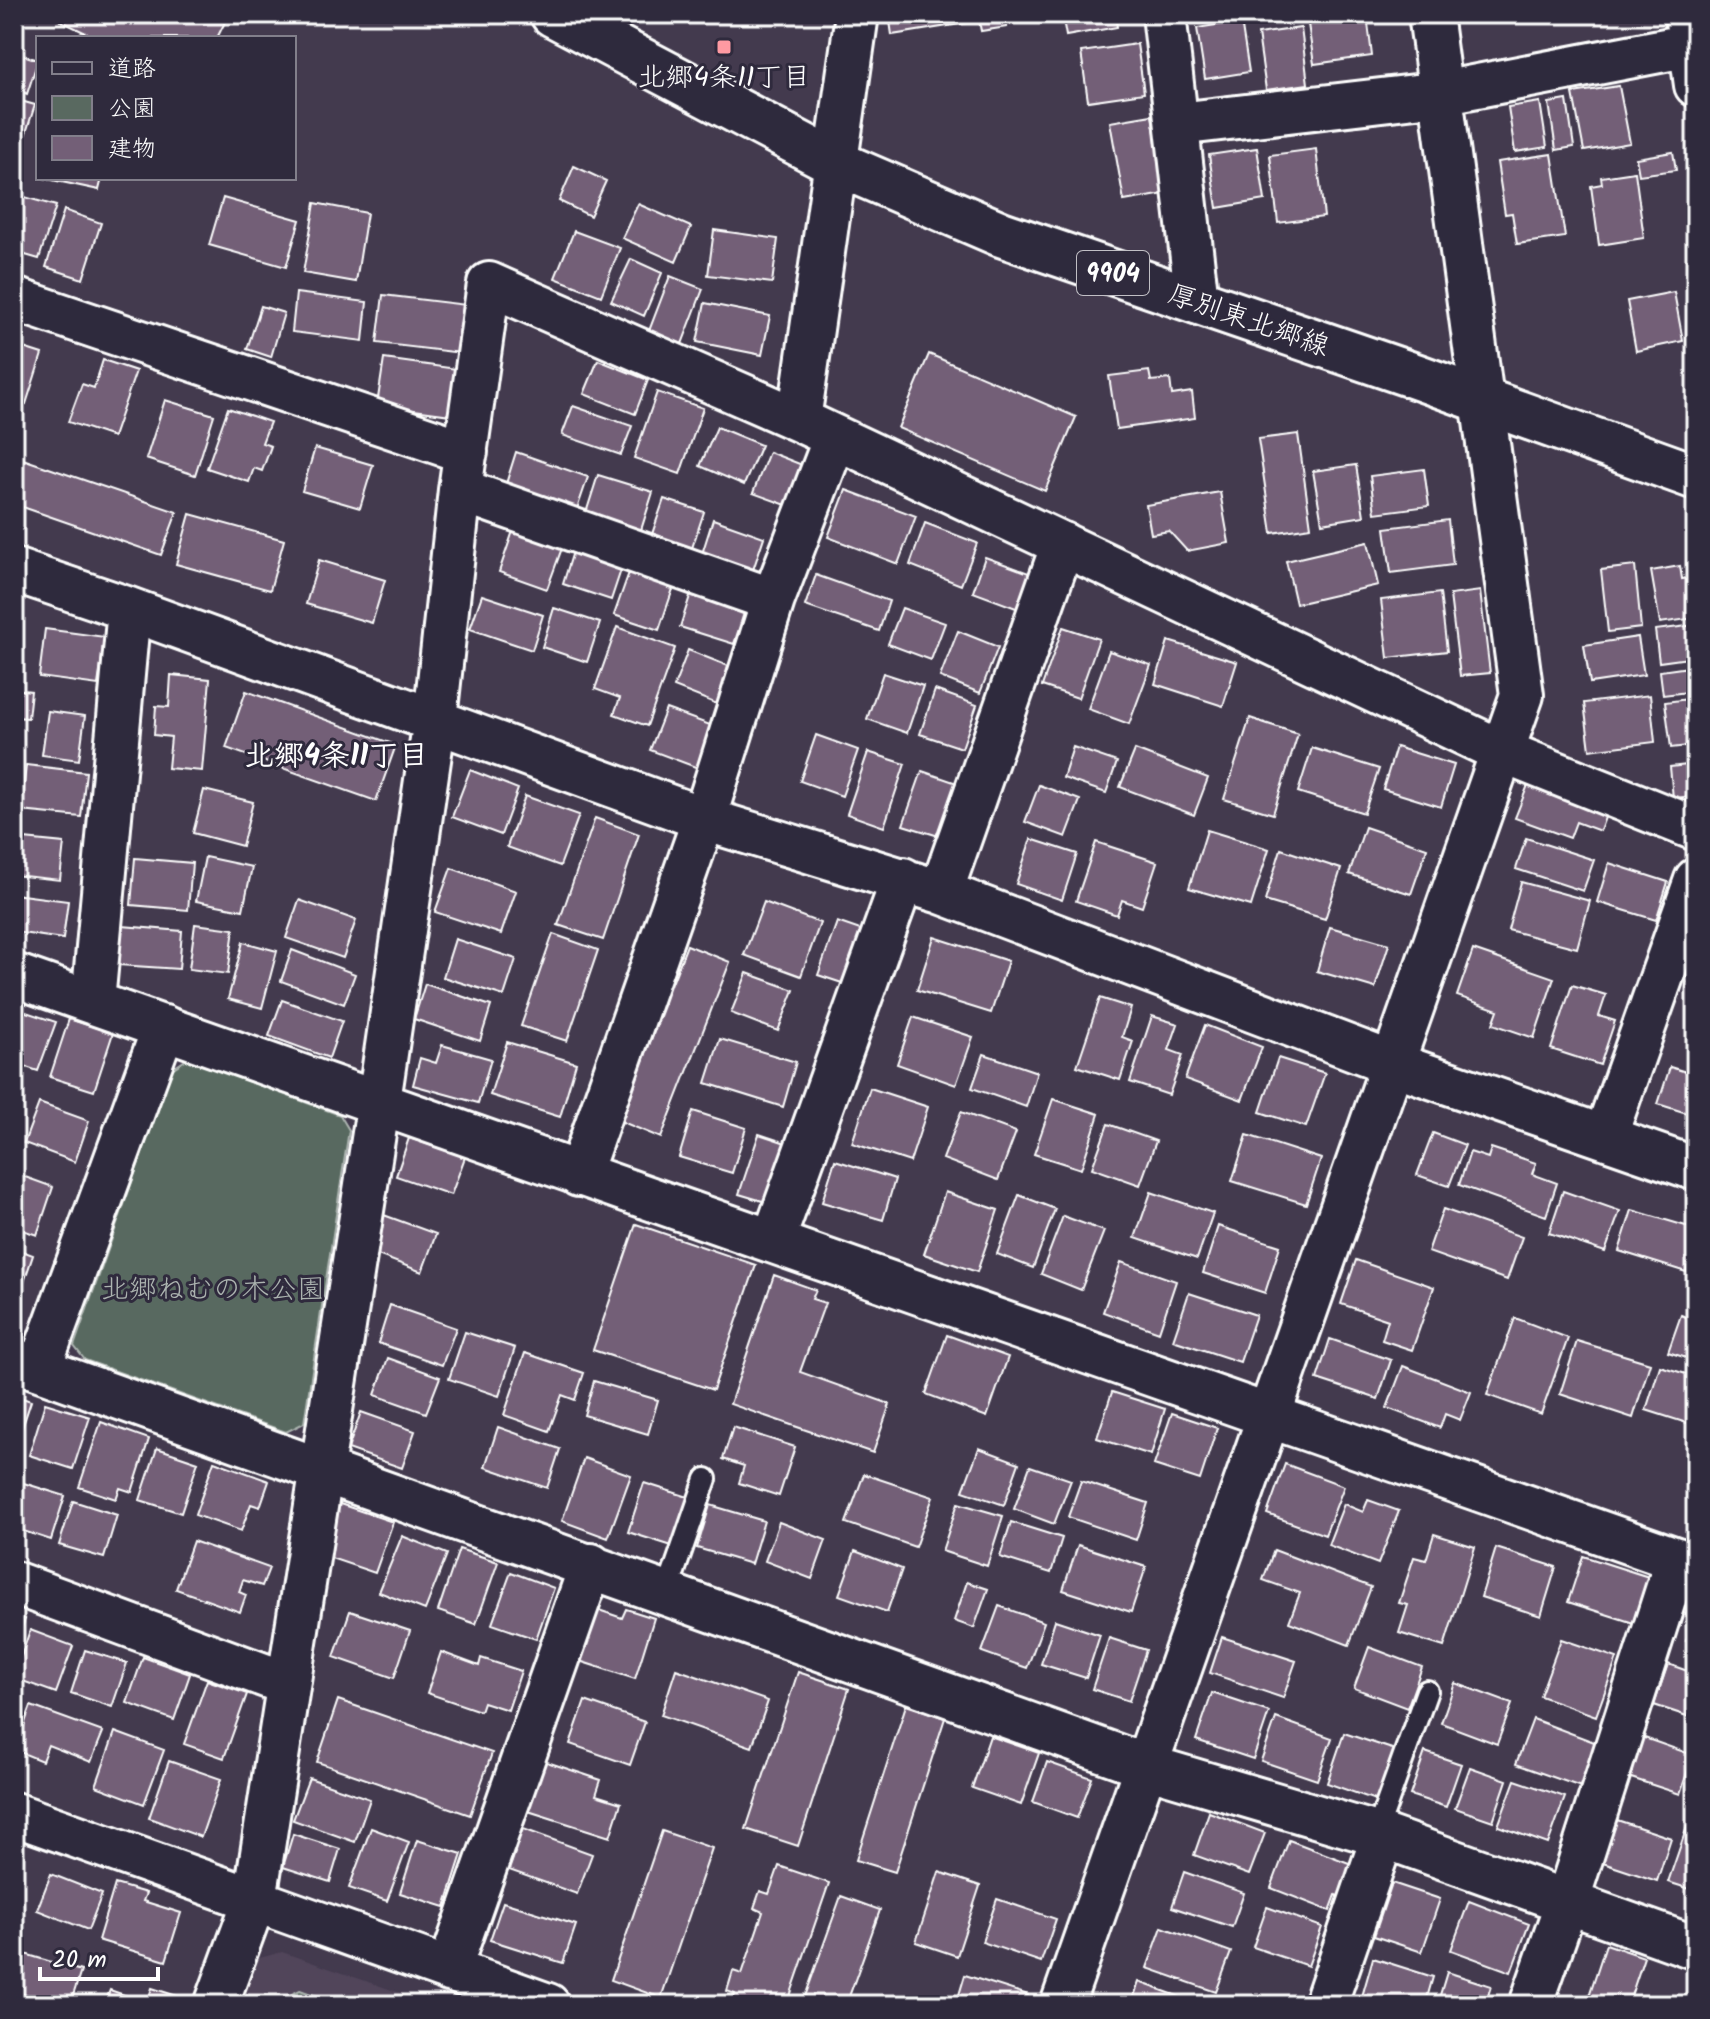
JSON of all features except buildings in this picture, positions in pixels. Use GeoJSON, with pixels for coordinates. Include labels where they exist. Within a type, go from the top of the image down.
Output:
{"type":"FeatureCollection","features":[{"type":"Feature","properties":{"kind":"main road","name":"厚別東北郷線"},"geometry":{"type":"LineString","coordinates":[[553,14],[836,163],[1001,234],[1696,477]]}},
{"type":"Feature","properties":{"kind":"street"},"geometry":{"type":"LineString","coordinates":[[579,1175],[704,819],[773,600],[817,429],[836,163],[857,14]]}},
{"type":"Feature","properties":{"kind":"street"},"geometry":{"type":"LineString","coordinates":[[1164,14],[1197,302]]}},
{"type":"Feature","properties":{"kind":"street"},"geometry":{"type":"LineString","coordinates":[[1062,2005],[1522,695],[1430,14]]}},
{"type":"Feature","properties":{"kind":"street"},"geometry":{"type":"LineString","coordinates":[[1178,124],[1441,93],[1691,34],[1696,85]]}},
{"type":"Feature","properties":{"kind":"street"},"geometry":{"type":"LineString","coordinates":[[216,2005],[255,1899],[435,719],[463,471],[489,284],[817,429],[1501,751],[1696,829]]}},
{"type":"Feature","properties":{"kind":"street"},"geometry":{"type":"LineString","coordinates":[[14,299],[463,471],[773,600]]}},
{"type":"Feature","properties":{"kind":"street"},"geometry":{"type":"LineString","coordinates":[[773,1241],[1063,544]]}},
{"type":"Feature","properties":{"kind":"street"},"geometry":{"type":"LineString","coordinates":[[14,570],[435,719],[704,819],[922,886],[1391,1063],[1696,1169]]}},
{"type":"Feature","properties":{"kind":"street"},"geometry":{"type":"LineString","coordinates":[[93,1002],[129,609]]}},
{"type":"Feature","properties":{"kind":"street"},"geometry":{"type":"LineString","coordinates":[[1605,1137],[1696,880]]}},
{"type":"Feature","properties":{"kind":"street"},"geometry":{"type":"LineString","coordinates":[[14,975],[1687,1562],[1531,2005]]}},
{"type":"Feature","properties":{"kind":"street"},"geometry":{"type":"LineString","coordinates":[[164,1027],[26,1364],[1146,1766],[1379,1835],[1696,1948]]}},
{"type":"Feature","properties":{"kind":"street"},"geometry":{"type":"LineString","coordinates":[[449,1970],[591,1565]]}},
{"type":"Feature","properties":{"kind":"street"},"geometry":{"type":"LineString","coordinates":[[14,1583],[288,1684]]}},
{"type":"Feature","properties":{"kind":"street"},"geometry":{"type":"LineString","coordinates":[[14,1814],[548,2005]]}},
{"type":"Feature","properties":{"kind":"street"},"geometry":{"type":"LineString","coordinates":[[1325,2005],[1379,1835]]}},
{"type":"Feature","properties":{"kind":"lane"},"geometry":{"type":"LineString","coordinates":[[667,1592],[706,1479]]}},
{"type":"Feature","properties":{"kind":"lane"},"geometry":{"type":"LineString","coordinates":[[1379,1835],[1427,1691]]}},
{"type":"Feature","properties":{"kind":"shaded area"},"geometry":{"type":"Polygon","coordinates":[[[282,1952],[435,2005],[230,2005],[245,1962],[282,1952]]]}},
{"type":"Feature","properties":{"kind":"green space","name":"北郷ねむの木公園"},"geometry":{"type":"Polygon","coordinates":[[[187,1059],[340,1115],[349,1130],[304,1423],[286,1432],[85,1360],[74,1346],[172,1069],[187,1059]]]}},
{"type":"Feature","properties":{"kind":"green space"},"geometry":{"type":"Polygon","coordinates":[[[300,1990],[342,2005],[269,2005],[300,1990]]]}},
{"type":"Feature","properties":{"kind":"place","name":"北郷4条11丁目"},"geometry":{"type":"Point","coordinates":[724,47]}},
{"type":"Feature","properties":{"kind":"district","name":"北郷4条11丁目"},"geometry":{"type":"Point","coordinates":[336,755]}}]}
